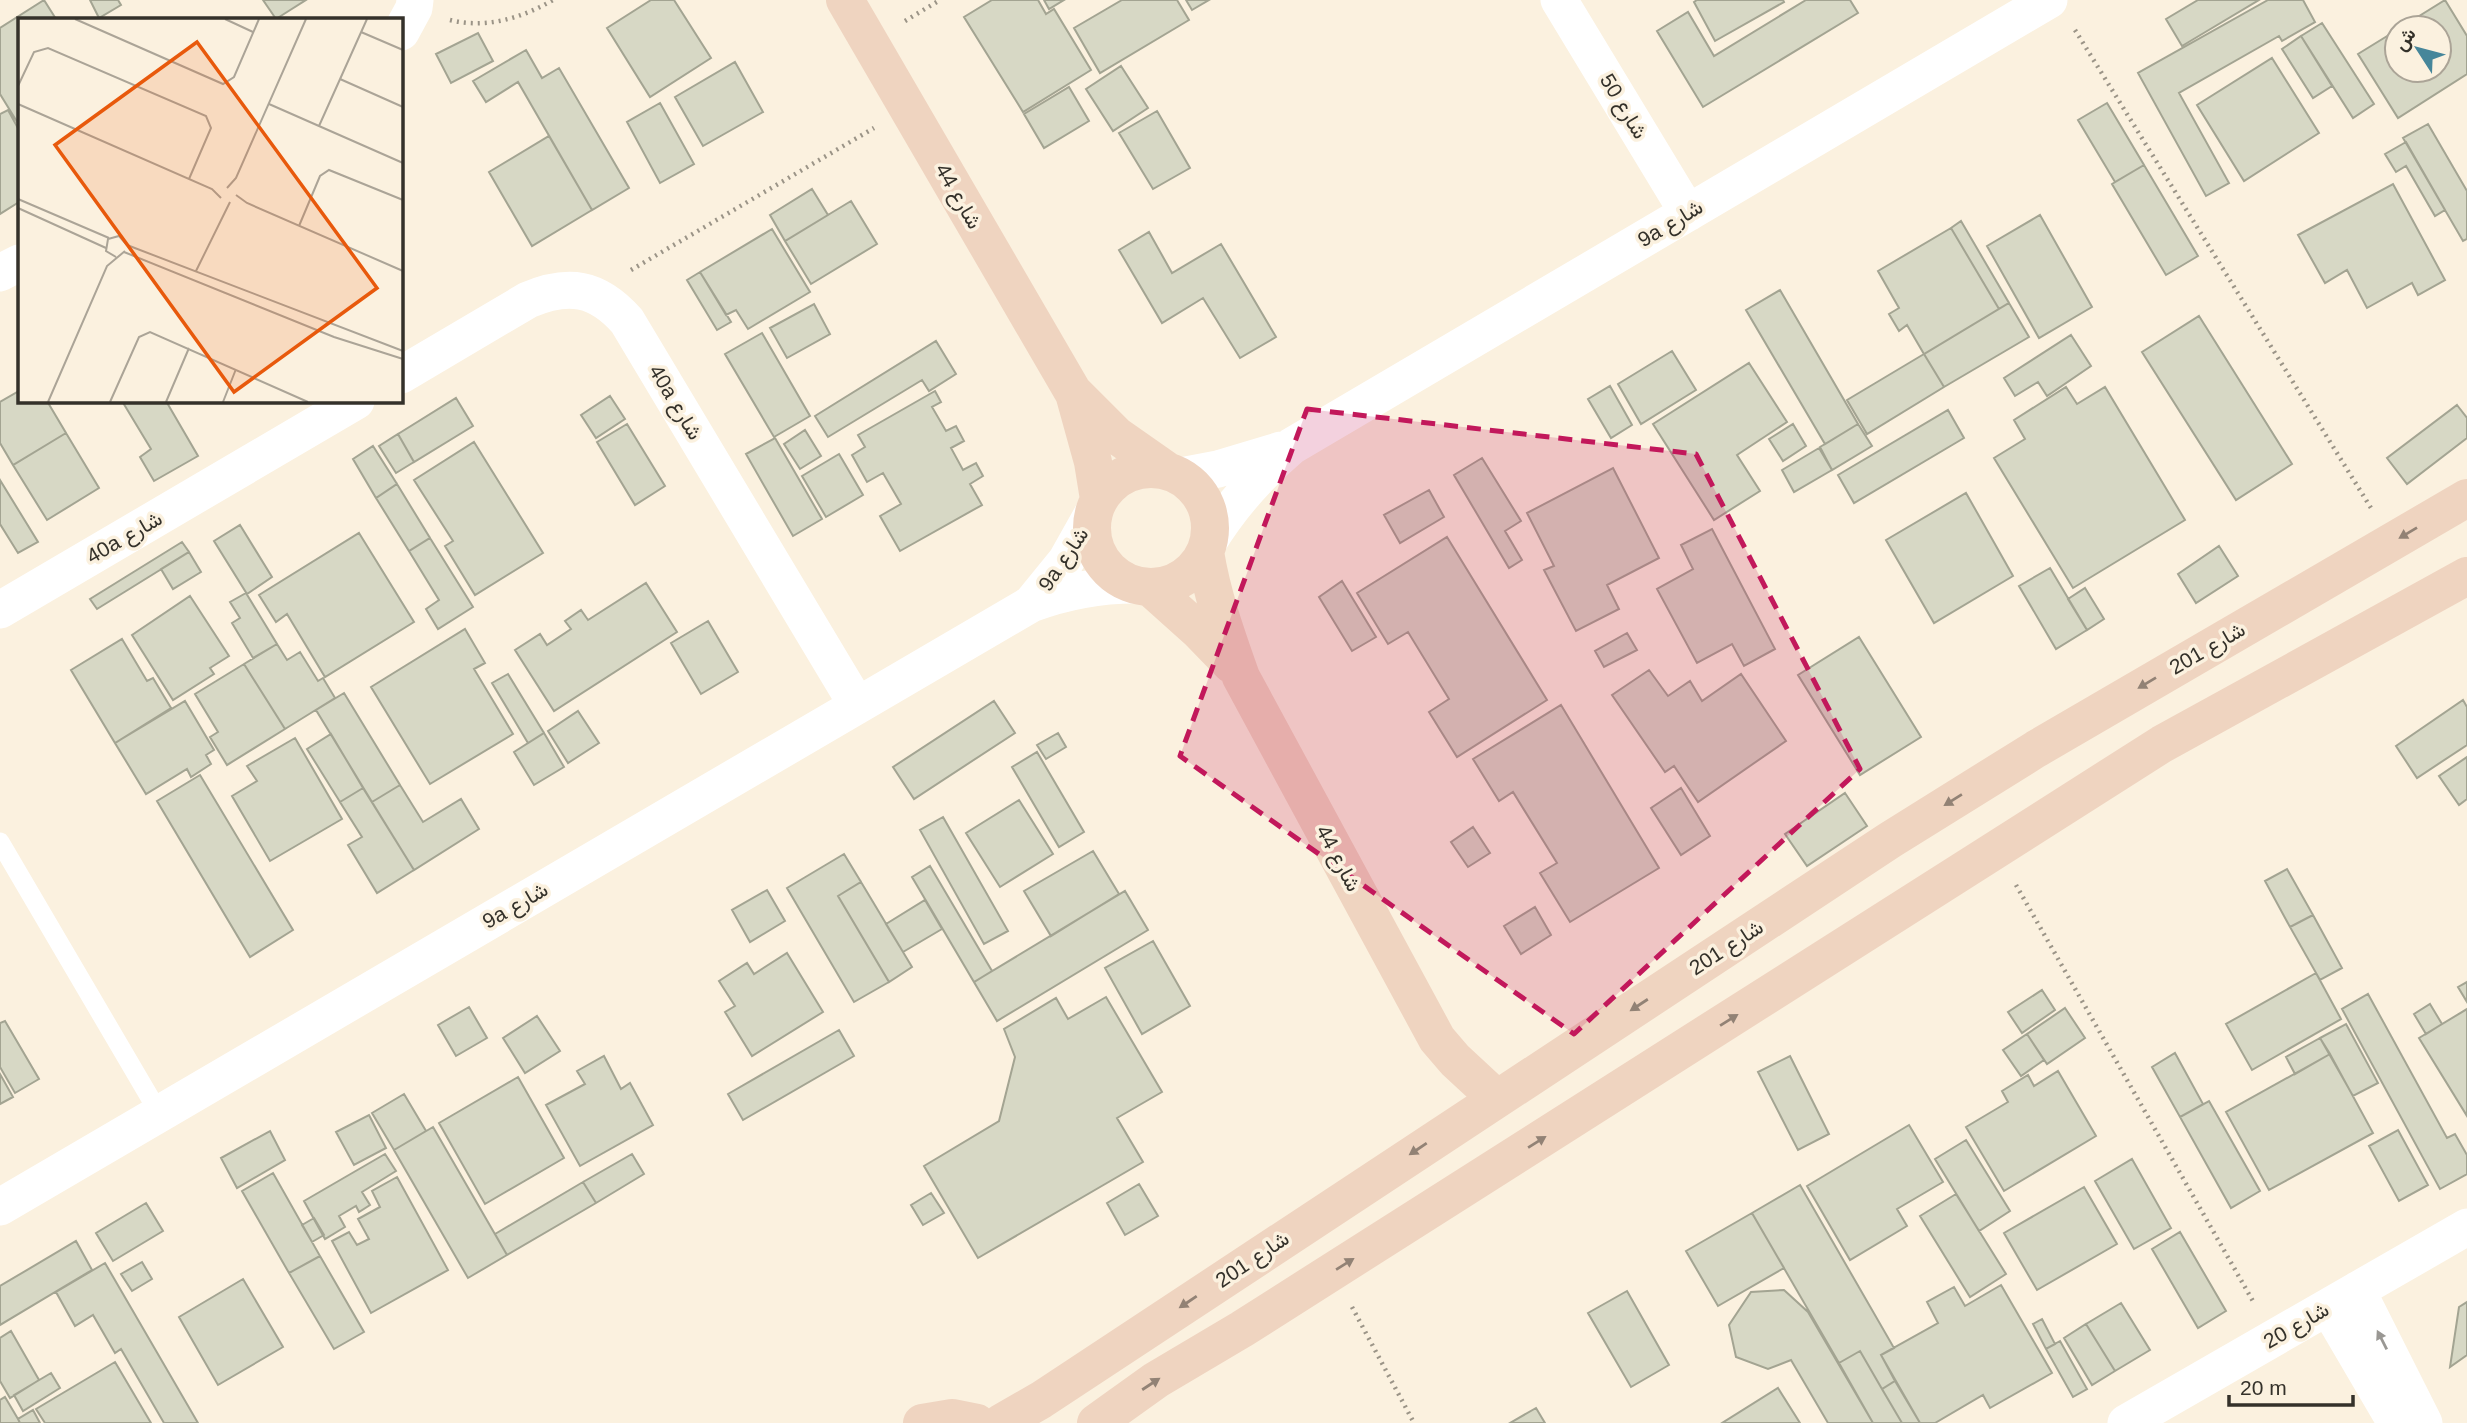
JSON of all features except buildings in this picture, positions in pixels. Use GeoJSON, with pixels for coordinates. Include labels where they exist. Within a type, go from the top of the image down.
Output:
{"type":"FeatureCollection","features":[{"type":"Feature","properties":{"kind":"street","name":"شارع 44"},"geometry":{"type":"LineString","coordinates":[[845,0],[1073,392],[1090,450],[1096,506]]}},
{"type":"Feature","properties":{"kind":"street","name":"شارع 50"},"geometry":{"type":"LineString","coordinates":[[1559,0],[1688,213]]}},
{"type":"Feature","properties":{"kind":"street","name":"9a شارع"},"geometry":{"type":"LineString","coordinates":[[1207,547],[1227,513],[1249,485],[1292,446],[1688,213],[2059,12]]}},
{"type":"Feature","properties":{"kind":"street"},"geometry":{"type":"LineString","coordinates":[[0,273],[18,263]]}},
{"type":"Feature","properties":{"kind":"street","name":"40a شارع"},"geometry":{"type":"LineString","coordinates":[[402,374],[546,292],[565,289],[585,291],[615,308],[627,321],[857,705]]}},
{"type":"Feature","properties":{"kind":"street","name":"شارع 44"},"geometry":{"type":"LineString","coordinates":[[1073,392],[1116,435],[1173,473]]}},
{"type":"Feature","properties":{"kind":"street","name":"40a شارع"},"geometry":{"type":"LineString","coordinates":[[0,610],[354,402]]}},
{"type":"Feature","properties":{"kind":"street","name":"9a شارع"},"geometry":{"type":"LineString","coordinates":[[1173,473],[1219,469],[1292,446]]}},
{"type":"Feature","properties":{"kind":"street"},"geometry":{"type":"LineString","coordinates":[[1150,468],[1173,473],[1193,486],[1205,505],[1210,527],[1207,547],[1188,573],[1177,581],[1143,586],[1121,580],[1099,558],[1093,543],[1096,506],[1109,486],[1121,476],[1135,470],[1150,468]]}},
{"type":"Feature","properties":{"kind":"street","name":"شارع 201"},"geometry":{"type":"LineString","coordinates":[[1001,1423],[1041,1400],[1889,840],[2036,749],[2467,498]]}},
{"type":"Feature","properties":{"kind":"street","name":"9a شارع"},"geometry":{"type":"LineString","coordinates":[[1031,604],[1066,561],[1096,506]]}},
{"type":"Feature","properties":{"kind":"street","name":"شارع 44"},"geometry":{"type":"LineString","coordinates":[[1207,547],[1219,615],[1241,677],[1437,1039],[1465,1070],[1496,1098]]}},
{"type":"Feature","properties":{"kind":"street"},"geometry":{"type":"LineString","coordinates":[[1096,1423],[1156,1380],[1265,1314],[2162,744],[2467,576]]}},
{"type":"Feature","properties":{"kind":"street","name":"9a شارع"},"geometry":{"type":"LineString","coordinates":[[0,1207],[1031,604],[1082,589],[1108,585],[1143,586]]}},
{"type":"Feature","properties":{"kind":"street","name":"شارع 44"},"geometry":{"type":"LineString","coordinates":[[1143,586],[1222,653],[1241,677]]}},
{"type":"Feature","properties":{"kind":"street","name":"شارع 44"},"geometry":{"type":"LineString","coordinates":[[1437,1039],[1449,1129]]}},
{"type":"Feature","properties":{"kind":"street","name":"شارع 20"},"geometry":{"type":"LineString","coordinates":[[2126,1423],[2467,1227]]}},
{"type":"Feature","properties":{"kind":"street"},"geometry":{"type":"LineString","coordinates":[[2342,1299],[2396,1423]]}},
{"type":"Feature","properties":{"kind":"street"},"geometry":{"type":"LineString","coordinates":[[2342,1299],[2424,1423]]}},
{"type":"Feature","properties":{"kind":"street"},"geometry":{"type":"LineString","coordinates":[[922,1423],[951,1418],[977,1423]]}},
{"type":"Feature","properties":{"kind":"lane"},"geometry":{"type":"LineString","coordinates":[[0,842],[159,1113]]}},
{"type":"Feature","properties":{"kind":"path"},"geometry":{"type":"LineString","coordinates":[[410,13],[458,22],[482,23],[523,15],[553,0]]}},
{"type":"Feature","properties":{"kind":"path"},"geometry":{"type":"LineString","coordinates":[[2059,12],[2393,542]]}},
{"type":"Feature","properties":{"kind":"path"},"geometry":{"type":"LineString","coordinates":[[601,298],[639,264],[908,108]]}},
{"type":"Feature","properties":{"kind":"path"},"geometry":{"type":"LineString","coordinates":[[1997,850],[2273,1338]]}},
{"type":"Feature","properties":{"kind":"path"},"geometry":{"type":"LineString","coordinates":[[1348,1300],[1414,1423]]}},
{"type":"Feature","properties":{"kind":"highlighted area"},"geometry":{"type":"Polygon","coordinates":[[[1307,409],[1696,454],[1860,769],[1574,1034],[1180,756],[1307,409]]]}}]}
